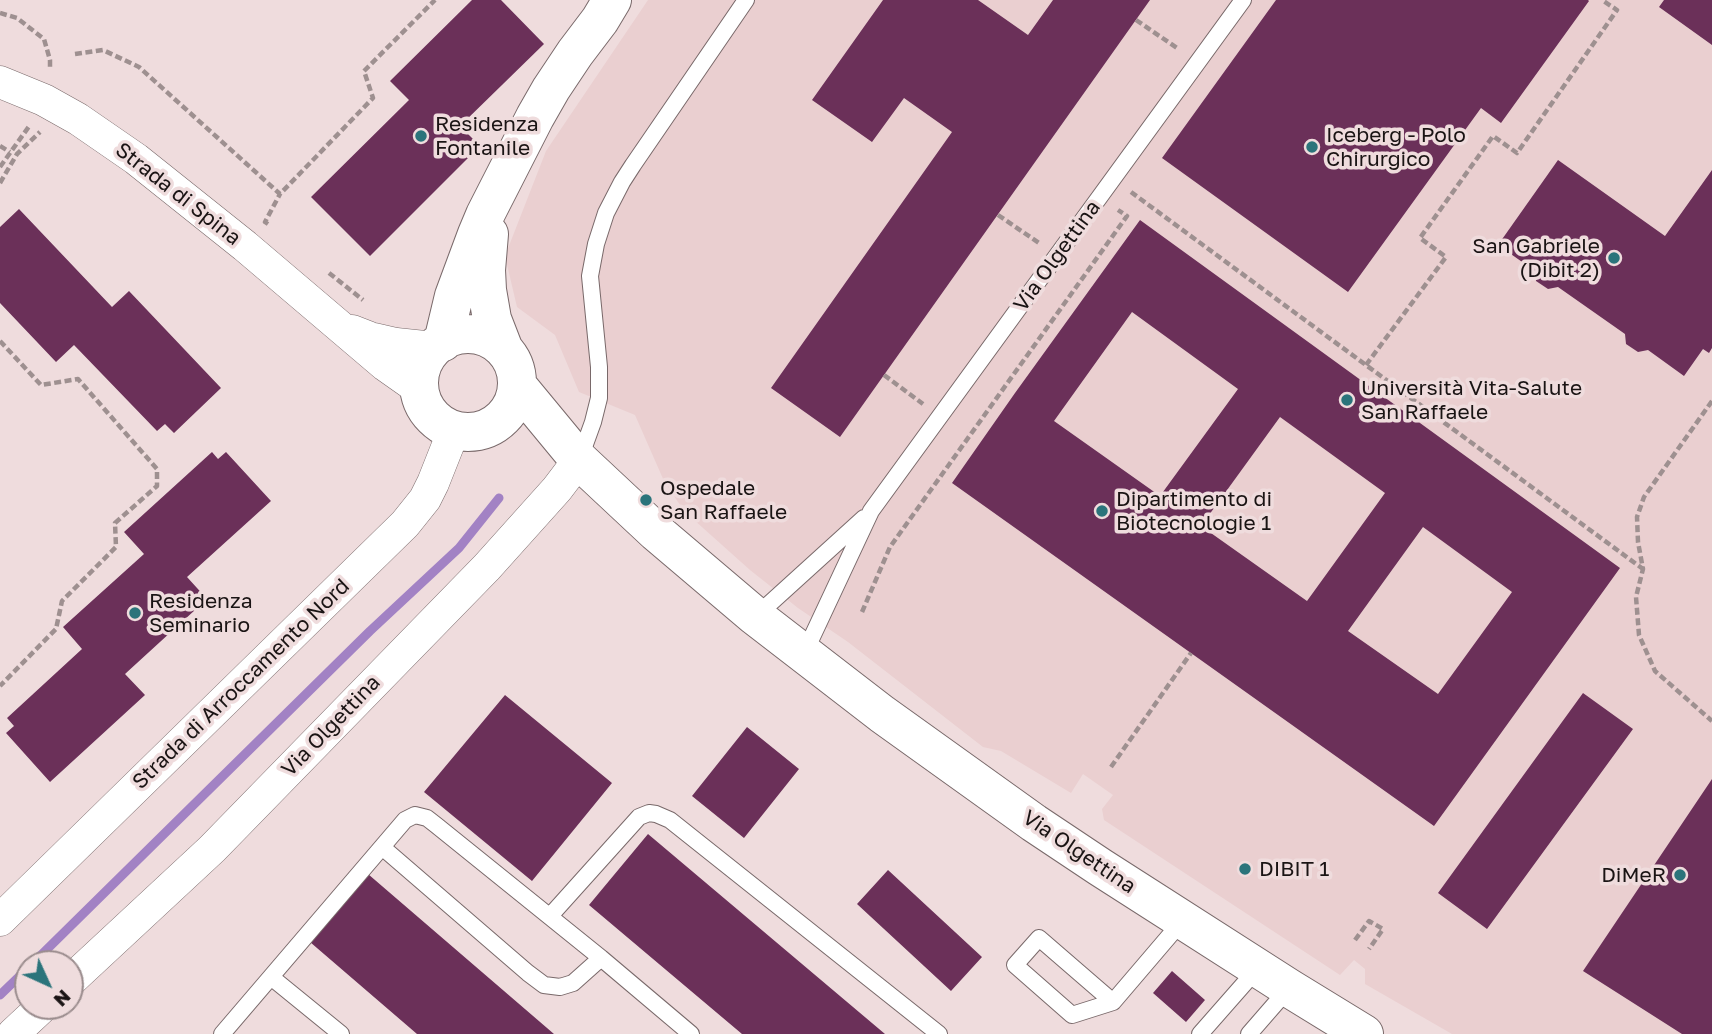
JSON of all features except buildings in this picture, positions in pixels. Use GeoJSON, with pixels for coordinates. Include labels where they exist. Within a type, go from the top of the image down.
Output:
{"type":"FeatureCollection","features":[{"type":"Feature","properties":{"kind":"street"},"geometry":{"type":"LineString","coordinates":[[438,345],[458,335],[479,335],[503,349],[514,366],[517,385],[513,403],[503,418],[489,428],[467,430],[443,425],[425,407],[419,389],[420,376],[425,360],[438,345],[477,234],[531,124],[551,89],[612,0]]}},
{"type":"Feature","properties":{"kind":"street","name":"Strada di Spina"},"geometry":{"type":"LineString","coordinates":[[0,82],[44,100],[78,119],[136,159],[386,365],[419,389]]}},
{"type":"Feature","properties":{"kind":"street"},"geometry":{"type":"LineString","coordinates":[[495,197],[488,239],[486,280],[492,319],[503,349]]}},
{"type":"Feature","properties":{"kind":"street","name":"Strada di Spina"},"geometry":{"type":"LineString","coordinates":[[341,327],[396,344],[438,345]]}},
{"type":"Feature","properties":{"kind":"street","name":"Via Olgettina"},"geometry":{"type":"LineString","coordinates":[[517,385],[579,460],[656,532],[804,654],[904,730],[1034,822],[1182,920],[1364,1034]]}},
{"type":"Feature","properties":{"kind":"street","name":"Via Olgettina"},"geometry":{"type":"LineString","coordinates":[[467,430],[517,436],[579,460]]}},
{"type":"Feature","properties":{"kind":"street","name":"Strada di Arroccamento Nord"},"geometry":{"type":"LineString","coordinates":[[0,919],[405,524],[425,499],[467,430]]}},
{"type":"Feature","properties":{"kind":"street","name":"Via Olgettina"},"geometry":{"type":"LineString","coordinates":[[84,968],[212,849],[487,567],[557,489],[579,460]]}},
{"type":"Feature","properties":{"kind":"street"},"geometry":{"type":"LineString","coordinates":[[13,1034],[28,1020]]}},
{"type":"Feature","properties":{"kind":"lane","name":"Via Olgettina"},"geometry":{"type":"LineString","coordinates":[[579,460],[599,398],[599,368],[590,276],[606,213],[633,165],[746,0]]}},
{"type":"Feature","properties":{"kind":"lane","name":"Via Olgettina"},"geometry":{"type":"LineString","coordinates":[[804,654],[871,511],[1243,0]]}},
{"type":"Feature","properties":{"kind":"lane","name":"Via Olgettina"},"geometry":{"type":"LineString","coordinates":[[755,616],[871,511]]}},
{"type":"Feature","properties":{"kind":"lane"},"geometry":{"type":"LineString","coordinates":[[817,560],[830,561],[838,569],[840,578]]}},
{"type":"Feature","properties":{"kind":"lane"},"geometry":{"type":"LineString","coordinates":[[550,916],[639,817],[649,813],[656,814],[670,820],[939,1034]]}},
{"type":"Feature","properties":{"kind":"lane"},"geometry":{"type":"LineString","coordinates":[[222,1034],[405,820],[415,816],[427,818],[691,1034]]}},
{"type":"Feature","properties":{"kind":"lane"},"geometry":{"type":"LineString","coordinates":[[382,847],[544,985],[559,987],[573,983],[601,958]]}},
{"type":"Feature","properties":{"kind":"lane"},"geometry":{"type":"LineString","coordinates":[[1112,1002],[1039,938],[1015,965],[1072,1015],[1112,1002],[1182,920]]}},
{"type":"Feature","properties":{"kind":"lane"},"geometry":{"type":"LineString","coordinates":[[271,977],[341,1034]]}},
{"type":"Feature","properties":{"kind":"lane"},"geometry":{"type":"LineString","coordinates":[[1200,1034],[1273,978]]}},
{"type":"Feature","properties":{"kind":"lane"},"geometry":{"type":"LineString","coordinates":[[1249,1034],[1273,978]]}},
{"type":"Feature","properties":{"kind":"path"},"geometry":{"type":"LineString","coordinates":[[276,230],[265,222],[279,194],[373,98],[364,71],[435,0]]}},
{"type":"Feature","properties":{"kind":"path"},"geometry":{"type":"LineString","coordinates":[[1366,365],[1446,257],[1420,238],[1493,136],[1517,153],[1617,10],[1602,0]]}},
{"type":"Feature","properties":{"kind":"path"},"geometry":{"type":"LineString","coordinates":[[0,13],[17,18],[44,39],[50,70]]}},
{"type":"Feature","properties":{"kind":"path"},"geometry":{"type":"LineString","coordinates":[[1136,20],[1177,48]]}},
{"type":"Feature","properties":{"kind":"path"},"geometry":{"type":"LineString","coordinates":[[75,54],[103,50],[139,67],[279,194]]}},
{"type":"Feature","properties":{"kind":"path"},"geometry":{"type":"LineString","coordinates":[[0,167],[35,117]]}},
{"type":"Feature","properties":{"kind":"path"},"geometry":{"type":"LineString","coordinates":[[0,183],[17,154],[45,127]]}},
{"type":"Feature","properties":{"kind":"path"},"geometry":{"type":"LineString","coordinates":[[0,146],[10,152]]}},
{"type":"Feature","properties":{"kind":"path"},"geometry":{"type":"LineString","coordinates":[[1123,186],[1643,569]]}},
{"type":"Feature","properties":{"kind":"path"},"geometry":{"type":"LineString","coordinates":[[862,612],[890,547],[1127,216],[1114,206]]}},
{"type":"Feature","properties":{"kind":"path"},"geometry":{"type":"LineString","coordinates":[[998,215],[1039,243]]}},
{"type":"Feature","properties":{"kind":"path"},"geometry":{"type":"LineString","coordinates":[[319,265],[370,306]]}},
{"type":"Feature","properties":{"kind":"path"},"geometry":{"type":"LineString","coordinates":[[0,341],[41,385],[78,379],[157,469],[157,486],[115,523],[116,547],[62,601],[56,629],[0,686]]}},
{"type":"Feature","properties":{"kind":"path"},"geometry":{"type":"LineString","coordinates":[[884,375],[924,404]]}},
{"type":"Feature","properties":{"kind":"path"},"geometry":{"type":"LineString","coordinates":[[1712,401],[1644,497],[1637,517],[1643,569],[1636,597],[1639,635],[1655,671],[1712,721]]}},
{"type":"Feature","properties":{"kind":"path"},"geometry":{"type":"LineString","coordinates":[[1111,767],[1191,653]]}},
{"type":"Feature","properties":{"kind":"path"},"geometry":{"type":"LineString","coordinates":[[1355,940],[1368,921],[1383,929],[1369,949]]}},
{"type":"Feature","properties":{"kind":"shaded area"},"geometry":{"type":"Polygon","coordinates":[[[648,0],[1712,0],[1712,1034],[1452,1034],[1365,984],[1365,969],[1354,960],[1340,975],[1104,820],[1102,809],[1113,795],[1083,774],[1071,793],[1001,751],[983,747],[848,642],[798,608],[750,570],[684,511],[664,481],[635,415],[579,392],[555,335],[517,307],[505,256],[546,151],[648,0]]]}},
{"type":"Feature","properties":{"kind":"waterway"},"geometry":{"type":"LineString","coordinates":[[46,950],[370,631],[459,548],[499,498]]}},
{"type":"Feature","properties":{"kind":"waterway"},"geometry":{"type":"LineString","coordinates":[[0,995],[14,982]]}},
{"type":"Feature","properties":{"kind":"place","name":"Residenza Fontanile"},"geometry":{"type":"Point","coordinates":[421,136]}},
{"type":"Feature","properties":{"kind":"place","name":"Iceberg - Polo Chirurgico"},"geometry":{"type":"Point","coordinates":[1312,147]}},
{"type":"Feature","properties":{"kind":"place","name":"San Gabriele (Dibit 2)"},"geometry":{"type":"Point","coordinates":[1614,258]}},
{"type":"Feature","properties":{"kind":"place","name":"Università Vita-Salute San Raffaele"},"geometry":{"type":"Point","coordinates":[1347,400]}},
{"type":"Feature","properties":{"kind":"place","name":"Ospedale San Raffaele"},"geometry":{"type":"Point","coordinates":[646,500]}},
{"type":"Feature","properties":{"kind":"place","name":"Dipartimento di Biotecnologie 1"},"geometry":{"type":"Point","coordinates":[1102,511]}},
{"type":"Feature","properties":{"kind":"place","name":"Residenza Seminario"},"geometry":{"type":"Point","coordinates":[135,613]}},
{"type":"Feature","properties":{"kind":"place","name":"DIBIT 1"},"geometry":{"type":"Point","coordinates":[1245,869]}},
{"type":"Feature","properties":{"kind":"place","name":"DiMeR"},"geometry":{"type":"Point","coordinates":[1680,875]}}]}
